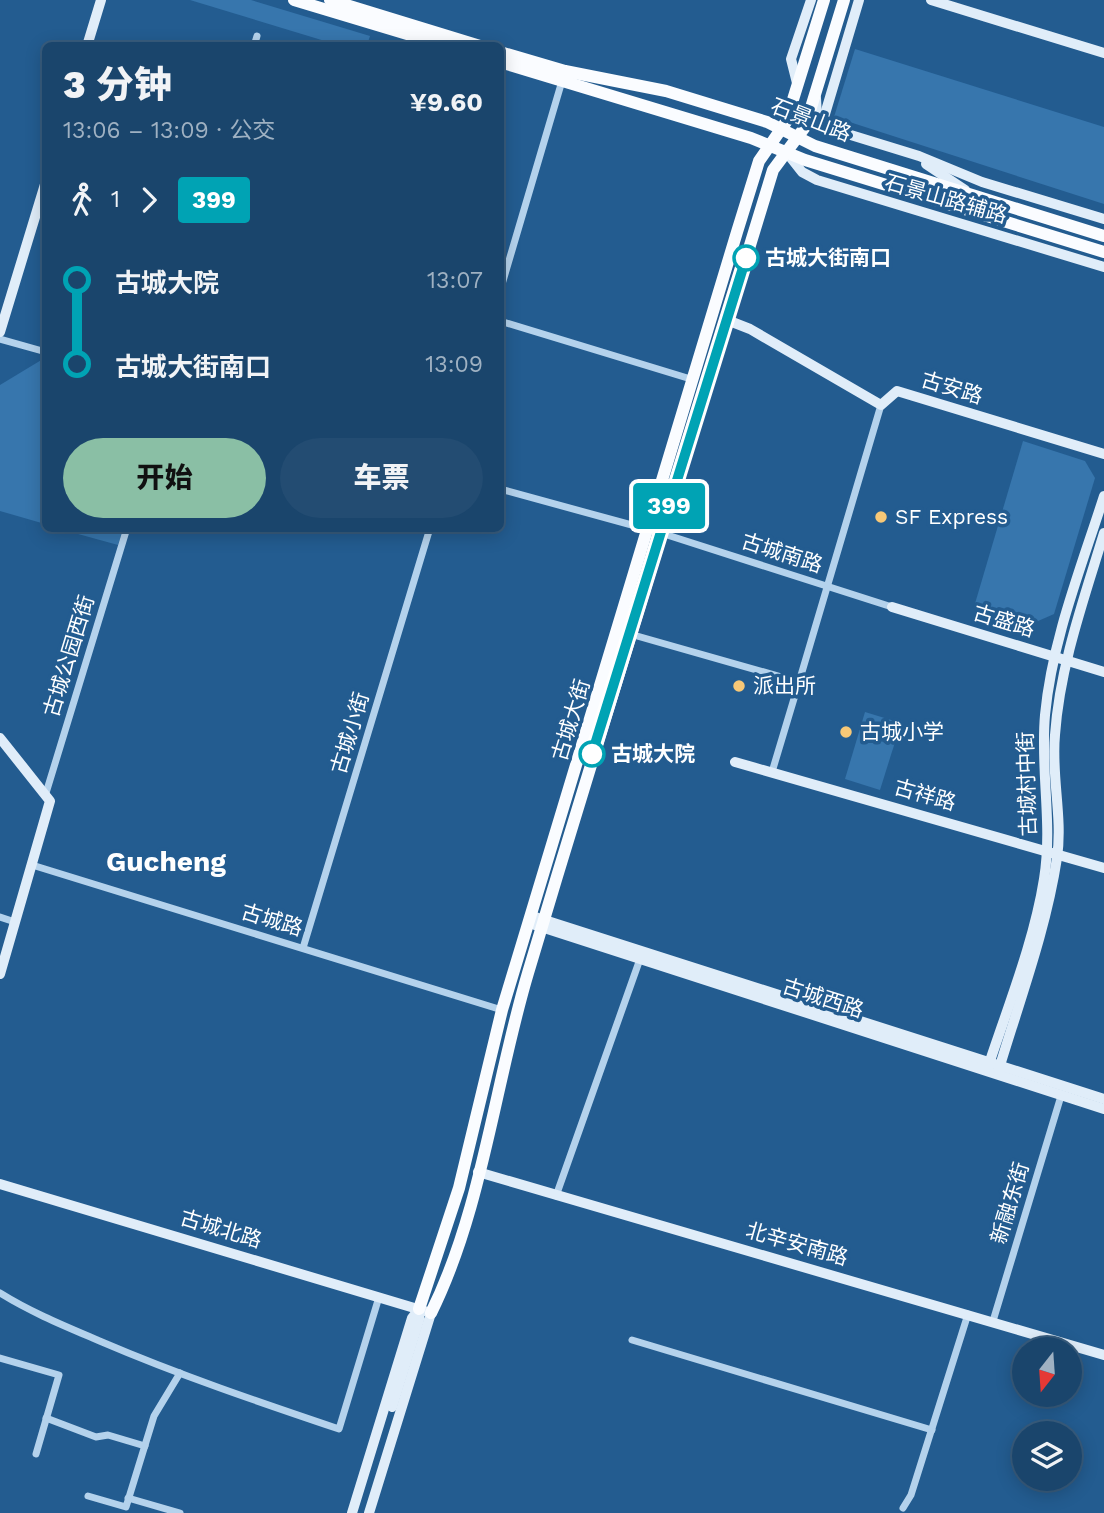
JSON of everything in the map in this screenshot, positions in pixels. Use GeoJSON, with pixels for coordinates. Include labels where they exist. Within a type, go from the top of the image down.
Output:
{"type":"FeatureCollection","features":[{"type":"Feature","properties":{"kind":"main road"},"geometry":{"type":"LineString","coordinates":[[294,0],[434,42]]}},
{"type":"Feature","properties":{"kind":"main road"},"geometry":{"type":"LineString","coordinates":[[330,0],[467,42]]}},
{"type":"Feature","properties":{"kind":"main road","name":"古城大街"},"geometry":{"type":"LineString","coordinates":[[425,1311],[502,1010],[537,921],[630,634],[694,380],[759,160],[786,122],[824,0]]}},
{"type":"Feature","properties":{"kind":"main road","name":"古城大街"},"geometry":{"type":"LineString","coordinates":[[425,1311],[464,1224],[537,921],[654,532],[727,320],[773,170],[805,127],[844,0]]}},
{"type":"Feature","properties":{"kind":"main road","name":"石景山路"},"geometry":{"type":"LineString","coordinates":[[504,53],[587,77],[666,91],[781,129],[815,146],[1104,236]]}},
{"type":"Feature","properties":{"kind":"main road","name":"石景山路"},"geometry":{"type":"LineString","coordinates":[[504,63],[1104,252]]}},
{"type":"Feature","properties":{"kind":"street"},"geometry":{"type":"LineString","coordinates":[[88,42],[101,0]]}},
{"type":"Feature","properties":{"kind":"street"},"geometry":{"type":"LineString","coordinates":[[797,83],[791,59],[811,0]]}},
{"type":"Feature","properties":{"kind":"street"},"geometry":{"type":"LineString","coordinates":[[822,124],[859,0]]}},
{"type":"Feature","properties":{"kind":"street"},"geometry":{"type":"LineString","coordinates":[[931,0],[1104,53]]}},
{"type":"Feature","properties":{"kind":"street"},"geometry":{"type":"LineString","coordinates":[[255,42],[257,36]]}},
{"type":"Feature","properties":{"kind":"street"},"geometry":{"type":"LineString","coordinates":[[504,277],[562,81]]}},
{"type":"Feature","properties":{"kind":"street"},"geometry":{"type":"LineString","coordinates":[[815,93],[817,117],[822,124]]}},
{"type":"Feature","properties":{"kind":"street","name":"石景山路辅路"},"geometry":{"type":"LineString","coordinates":[[822,124],[982,182],[1104,219]]}},
{"type":"Feature","properties":{"kind":"street"},"geometry":{"type":"LineString","coordinates":[[898,150],[967,192]]}},
{"type":"Feature","properties":{"kind":"street","name":"石景山路辅路"},"geometry":{"type":"LineString","coordinates":[[787,153],[802,172],[817,180],[1104,267]]}},
{"type":"Feature","properties":{"kind":"street"},"geometry":{"type":"LineString","coordinates":[[0,332],[42,194]]}},
{"type":"Feature","properties":{"kind":"street"},"geometry":{"type":"LineString","coordinates":[[727,320],[750,329],[881,405],[772,772]]}},
{"type":"Feature","properties":{"kind":"street"},"geometry":{"type":"LineString","coordinates":[[504,322],[694,380]]}},
{"type":"Feature","properties":{"kind":"street"},"geometry":{"type":"LineString","coordinates":[[0,339],[42,351]]}},
{"type":"Feature","properties":{"kind":"street","name":"古安路"},"geometry":{"type":"LineString","coordinates":[[881,405],[897,391],[1104,454]]}},
{"type":"Feature","properties":{"kind":"street","name":"古城南路"},"geometry":{"type":"LineString","coordinates":[[504,490],[654,532],[892,607]]}},
{"type":"Feature","properties":{"kind":"street","name":"古城村中街"},"geometry":{"type":"LineString","coordinates":[[1053,852],[1043,751],[1053,656],[1104,496]]}},
{"type":"Feature","properties":{"kind":"street","name":"古城公园西街"},"geometry":{"type":"LineString","coordinates":[[46,793],[126,532]]}},
{"type":"Feature","properties":{"kind":"street","name":"古城小街"},"geometry":{"type":"LineString","coordinates":[[303,948],[429,532]]}},
{"type":"Feature","properties":{"kind":"street","name":"古城村中街"},"geometry":{"type":"LineString","coordinates":[[993,1068],[1053,852],[1054,737],[1066,660],[1104,533]]}},
{"type":"Feature","properties":{"kind":"street","name":"古盛路"},"geometry":{"type":"LineString","coordinates":[[892,607],[1104,672]]}},
{"type":"Feature","properties":{"kind":"street"},"geometry":{"type":"LineString","coordinates":[[630,634],[799,682]]}},
{"type":"Feature","properties":{"kind":"street"},"geometry":{"type":"LineString","coordinates":[[0,738],[46,793],[50,807],[0,974]]}},
{"type":"Feature","properties":{"kind":"street","name":"古祥路"},"geometry":{"type":"LineString","coordinates":[[735,762],[1104,868]]}},
{"type":"Feature","properties":{"kind":"street","name":"古城路"},"geometry":{"type":"LineString","coordinates":[[32,865],[502,1010]]}},
{"type":"Feature","properties":{"kind":"street"},"geometry":{"type":"LineString","coordinates":[[0,917],[15,922]]}},
{"type":"Feature","properties":{"kind":"street","name":"古城西路"},"geometry":{"type":"LineString","coordinates":[[537,921],[640,959],[993,1068],[1104,1099]]}},
{"type":"Feature","properties":{"kind":"street","name":"古城西路"},"geometry":{"type":"LineString","coordinates":[[537,921],[993,1068],[1061,1096],[1104,1109]]}},
{"type":"Feature","properties":{"kind":"street"},"geometry":{"type":"LineString","coordinates":[[556,1196],[640,959]]}},
{"type":"Feature","properties":{"kind":"street","name":"新融东街"},"geometry":{"type":"LineString","coordinates":[[993,1321],[1061,1096]]}},
{"type":"Feature","properties":{"kind":"street","name":"北辛安南路"},"geometry":{"type":"LineString","coordinates":[[478,1172],[993,1321],[1075,1350],[1104,1355]]}},
{"type":"Feature","properties":{"kind":"street","name":"古城北路"},"geometry":{"type":"LineString","coordinates":[[0,1184],[425,1311]]}},
{"type":"Feature","properties":{"kind":"street"},"geometry":{"type":"LineString","coordinates":[[0,1293],[40,1315],[180,1373],[339,1429],[379,1297]]}},
{"type":"Feature","properties":{"kind":"street"},"geometry":{"type":"LineString","coordinates":[[352,1513],[412,1318],[425,1311]]}},
{"type":"Feature","properties":{"kind":"street"},"geometry":{"type":"LineString","coordinates":[[359,1513],[417,1328],[425,1311]]}},
{"type":"Feature","properties":{"kind":"street"},"geometry":{"type":"LineString","coordinates":[[369,1513],[425,1311]]}},
{"type":"Feature","properties":{"kind":"street"},"geometry":{"type":"LineString","coordinates":[[903,1508],[911,1495],[968,1314]]}},
{"type":"Feature","properties":{"kind":"street"},"geometry":{"type":"LineString","coordinates":[[632,1340],[932,1430]]}},
{"type":"Feature","properties":{"kind":"street"},"geometry":{"type":"LineString","coordinates":[[0,1358],[59,1375],[36,1454]]}},
{"type":"Feature","properties":{"kind":"street"},"geometry":{"type":"LineString","coordinates":[[88,1496],[126,1507],[154,1416],[180,1373]]}},
{"type":"Feature","properties":{"kind":"street"},"geometry":{"type":"LineString","coordinates":[[46,1418],[96,1437],[108,1435],[145,1446]]}},
{"type":"Feature","properties":{"kind":"street"},"geometry":{"type":"LineString","coordinates":[[128,1498],[180,1513]]}},
{"type":"Feature","properties":{"kind":"shaded area"},"geometry":{"type":"Polygon","coordinates":[[[190,0],[251,0],[370,36],[368,42],[328,42],[190,0]]]}},
{"type":"Feature","properties":{"kind":"shaded area"},"geometry":{"type":"Polygon","coordinates":[[[855,49],[1104,127],[1104,204],[834,117],[855,49]]]}},
{"type":"Feature","properties":{"kind":"shaded area"},"geometry":{"type":"Polygon","coordinates":[[[42,360],[42,523],[0,511],[0,385],[42,360]]]}},
{"type":"Feature","properties":{"kind":"shaded area"},"geometry":{"type":"Polygon","coordinates":[[[1023,441],[1085,461],[1095,478],[1054,614],[1029,625],[974,607],[1023,441]]]}},
{"type":"Feature","properties":{"kind":"shaded area"},"geometry":{"type":"Polygon","coordinates":[[[71,532],[122,532],[118,545],[71,532]]]}},
{"type":"Feature","properties":{"kind":"shaded area"},"geometry":{"type":"Polygon","coordinates":[[[865,712],[901,723],[880,790],[845,779],[865,712]]]}},
{"type":"Feature","properties":{"kind":"bus line","name":"399"},"geometry":{"type":"LineString","coordinates":[[592,754],[746,258]]}},
{"type":"Feature","properties":{"kind":"place","name":"古城大街南口"},"geometry":{"type":"Point","coordinates":[746,258]}},
{"type":"Feature","properties":{"kind":"place","name":"SF Express"},"geometry":{"type":"Point","coordinates":[881,517]}},
{"type":"Feature","properties":{"kind":"place","name":"派出所"},"geometry":{"type":"Point","coordinates":[739,686]}},
{"type":"Feature","properties":{"kind":"place","name":"古城小学"},"geometry":{"type":"Point","coordinates":[846,732]}},
{"type":"Feature","properties":{"kind":"place","name":"古城大院"},"geometry":{"type":"Point","coordinates":[592,754]}},
{"type":"Feature","properties":{"kind":"district","name":"Gucheng"},"geometry":{"type":"Point","coordinates":[166,861]}}]}
